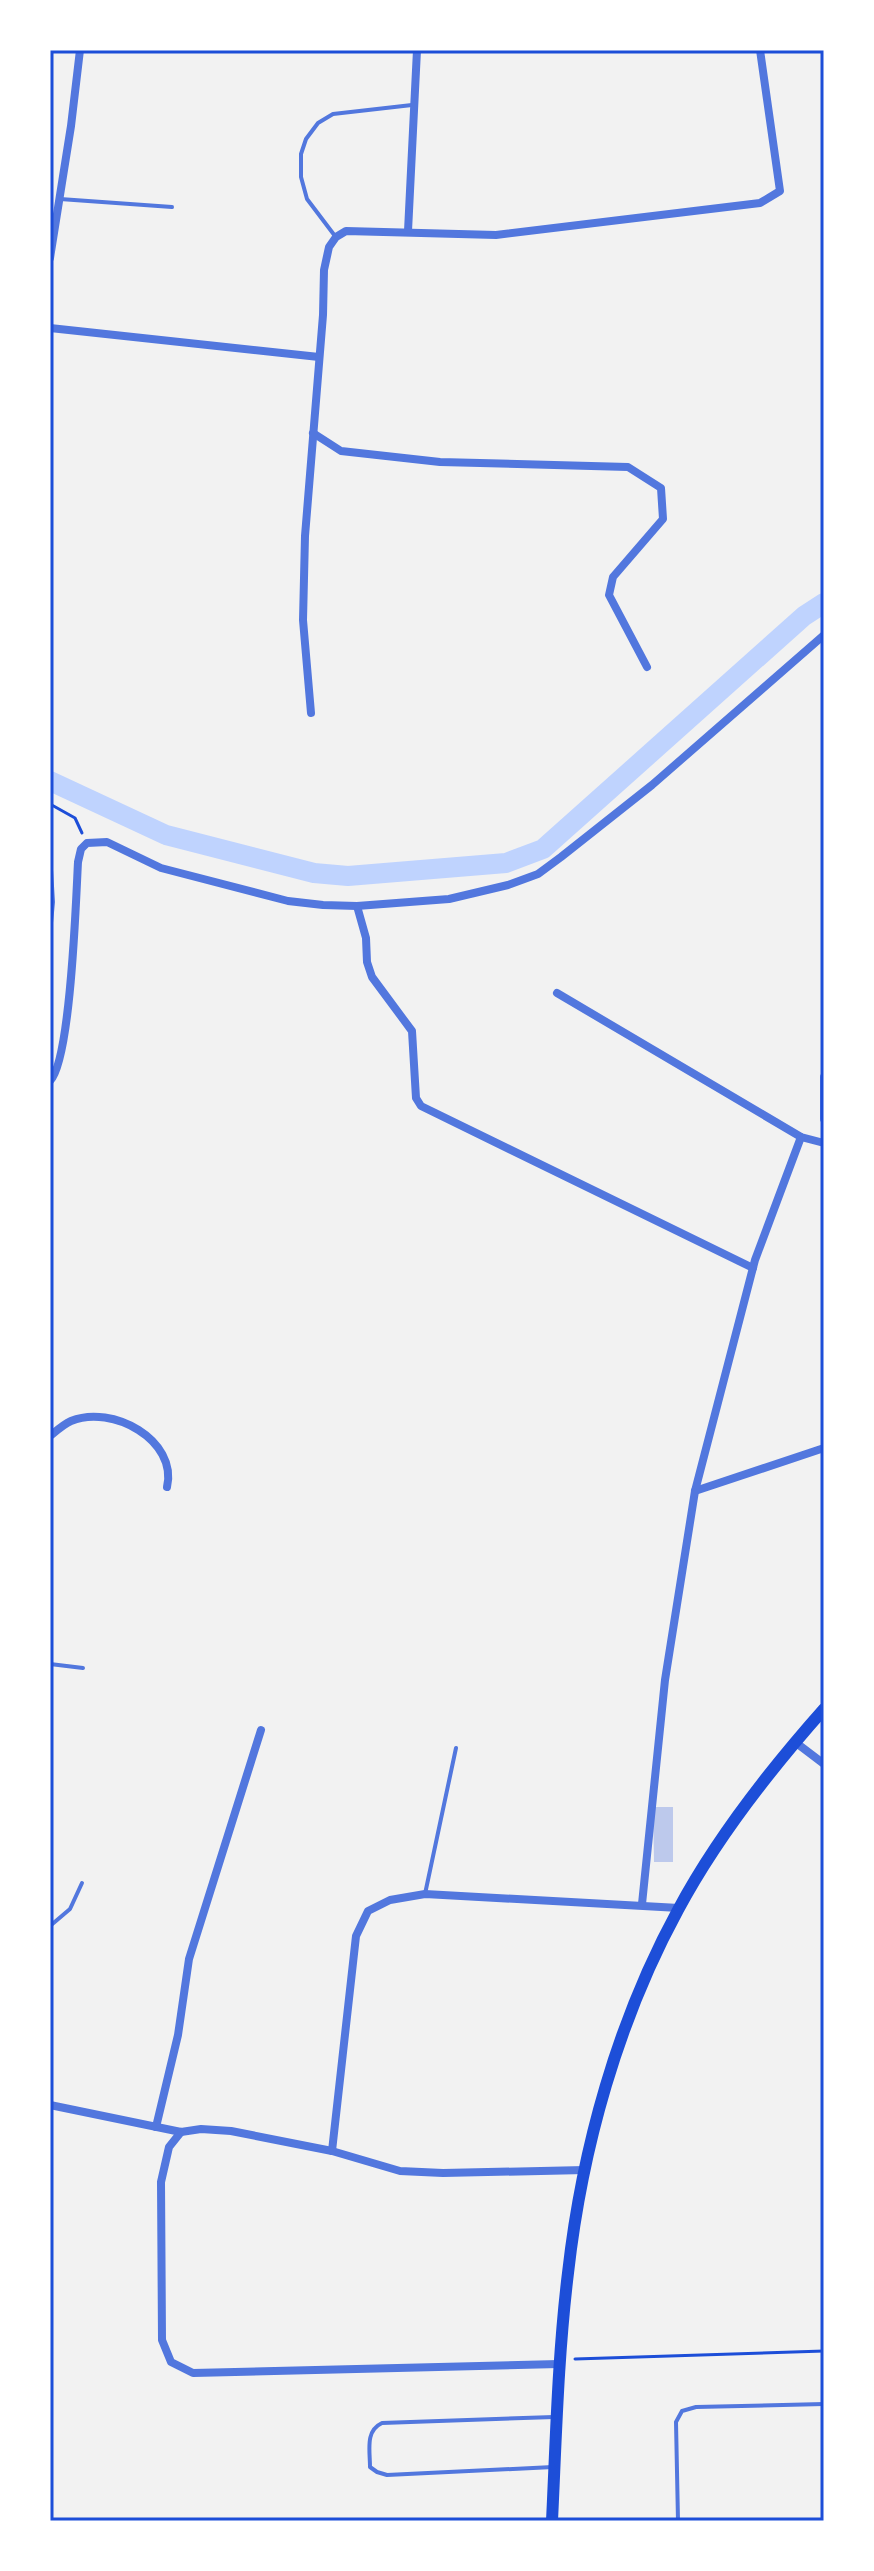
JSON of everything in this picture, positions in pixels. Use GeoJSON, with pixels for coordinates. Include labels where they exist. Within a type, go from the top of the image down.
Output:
{"type":"FeatureCollection","features":[{"type":"Feature","properties":{"kind":"main road"},"geometry":{"type":"LineString","coordinates":[[552,2521],[559,2362],[568,2270],[585,2170],[624,2032],[646,1975],[679,1908],[770,1770],[824,1709]]}},
{"type":"Feature","properties":{"kind":"street"},"geometry":{"type":"LineString","coordinates":[[50,258],[80,50]]}},
{"type":"Feature","properties":{"kind":"street"},"geometry":{"type":"LineString","coordinates":[[408,231],[417,50]]}},
{"type":"Feature","properties":{"kind":"street"},"geometry":{"type":"LineString","coordinates":[[311,713],[303,620],[305,536],[324,270],[329,247],[336,237],[346,231],[496,235],[760,203],[780,191],[760,50]]}},
{"type":"Feature","properties":{"kind":"street"},"geometry":{"type":"LineString","coordinates":[[50,328],[319,357]]}},
{"type":"Feature","properties":{"kind":"street"},"geometry":{"type":"LineString","coordinates":[[313,433],[341,451],[440,462],[628,467],[661,488],[663,519],[613,577],[609,595],[647,667]]}},
{"type":"Feature","properties":{"kind":"street"},"geometry":{"type":"LineString","coordinates":[[50,1081],[61,1057],[78,862],[81,849],[87,843],[107,842],[161,868],[288,901],[357,906],[449,899],[479,893],[538,874],[652,785],[824,635]]}},
{"type":"Feature","properties":{"kind":"street"},"geometry":{"type":"LineString","coordinates":[[357,906],[372,977],[412,1031],[416,1098],[421,1106],[753,1268]]}},
{"type":"Feature","properties":{"kind":"street"},"geometry":{"type":"LineString","coordinates":[[557,993],[801,1137],[824,1143]]}},
{"type":"Feature","properties":{"kind":"street"},"geometry":{"type":"LineString","coordinates":[[824,1077],[824,1119]]}},
{"type":"Feature","properties":{"kind":"street"},"geometry":{"type":"LineString","coordinates":[[642,1904],[665,1680],[695,1491],[753,1268],[801,1137]]}},
{"type":"Feature","properties":{"kind":"street"},"geometry":{"type":"LineString","coordinates":[[50,1436],[72,1421],[96,1417],[121,1420],[161,1448],[169,1464],[167,1487]]}},
{"type":"Feature","properties":{"kind":"street"},"geometry":{"type":"LineString","coordinates":[[695,1491],[824,1448]]}},
{"type":"Feature","properties":{"kind":"street"},"geometry":{"type":"LineString","coordinates":[[156,2127],[178,2035],[189,1959],[261,1730]]}},
{"type":"Feature","properties":{"kind":"street"},"geometry":{"type":"LineString","coordinates":[[795,1742],[824,1764]]}},
{"type":"Feature","properties":{"kind":"street"},"geometry":{"type":"LineString","coordinates":[[332,2151],[356,1936],[368,1911],[390,1900],[425,1894],[679,1908]]}},
{"type":"Feature","properties":{"kind":"street"},"geometry":{"type":"LineString","coordinates":[[50,2105],[181,2132],[201,2129],[231,2131],[332,2151],[400,2171],[585,2170]]}},
{"type":"Feature","properties":{"kind":"street"},"geometry":{"type":"LineString","coordinates":[[181,2132],[169,2147],[161,2182],[162,2340],[171,2362],[193,2373],[559,2362]]}},
{"type":"Feature","properties":{"kind":"lane"},"geometry":{"type":"LineString","coordinates":[[336,237],[307,199],[301,177],[301,154],[306,139],[318,123],[333,114],[412,105]]}},
{"type":"Feature","properties":{"kind":"lane"},"geometry":{"type":"LineString","coordinates":[[60,199],[172,207]]}},
{"type":"Feature","properties":{"kind":"lane"},"geometry":{"type":"LineString","coordinates":[[50,854],[53,902],[50,933]]}},
{"type":"Feature","properties":{"kind":"lane"},"geometry":{"type":"LineString","coordinates":[[50,1664],[83,1668]]}},
{"type":"Feature","properties":{"kind":"lane"},"geometry":{"type":"LineString","coordinates":[[425,1894],[456,1748]]}},
{"type":"Feature","properties":{"kind":"lane"},"geometry":{"type":"LineString","coordinates":[[50,1926],[70,1909],[82,1883]]}},
{"type":"Feature","properties":{"kind":"lane"},"geometry":{"type":"LineString","coordinates":[[678,2521],[676,2422],[682,2411],[696,2407],[824,2404]]}},
{"type":"Feature","properties":{"kind":"lane"},"geometry":{"type":"LineString","coordinates":[[554,2467],[387,2475],[370,2467],[370,2433],[382,2423],[556,2417]]}},
{"type":"Feature","properties":{"kind":"path"},"geometry":{"type":"LineString","coordinates":[[50,804],[75,818],[87,843]]}},
{"type":"Feature","properties":{"kind":"path"},"geometry":{"type":"LineString","coordinates":[[559,2362],[824,2351]]}},
{"type":"Feature","properties":{"kind":"building"},"geometry":{"type":"Polygon","coordinates":[[[653,1807],[673,1807],[673,1862],[654,1862],[653,1807]]]}},
{"type":"Feature","properties":{"kind":"waterway"},"geometry":{"type":"LineString","coordinates":[[50,781],[166,835],[314,873],[348,876],[506,863],[543,849],[804,616],[824,603]]}}]}
